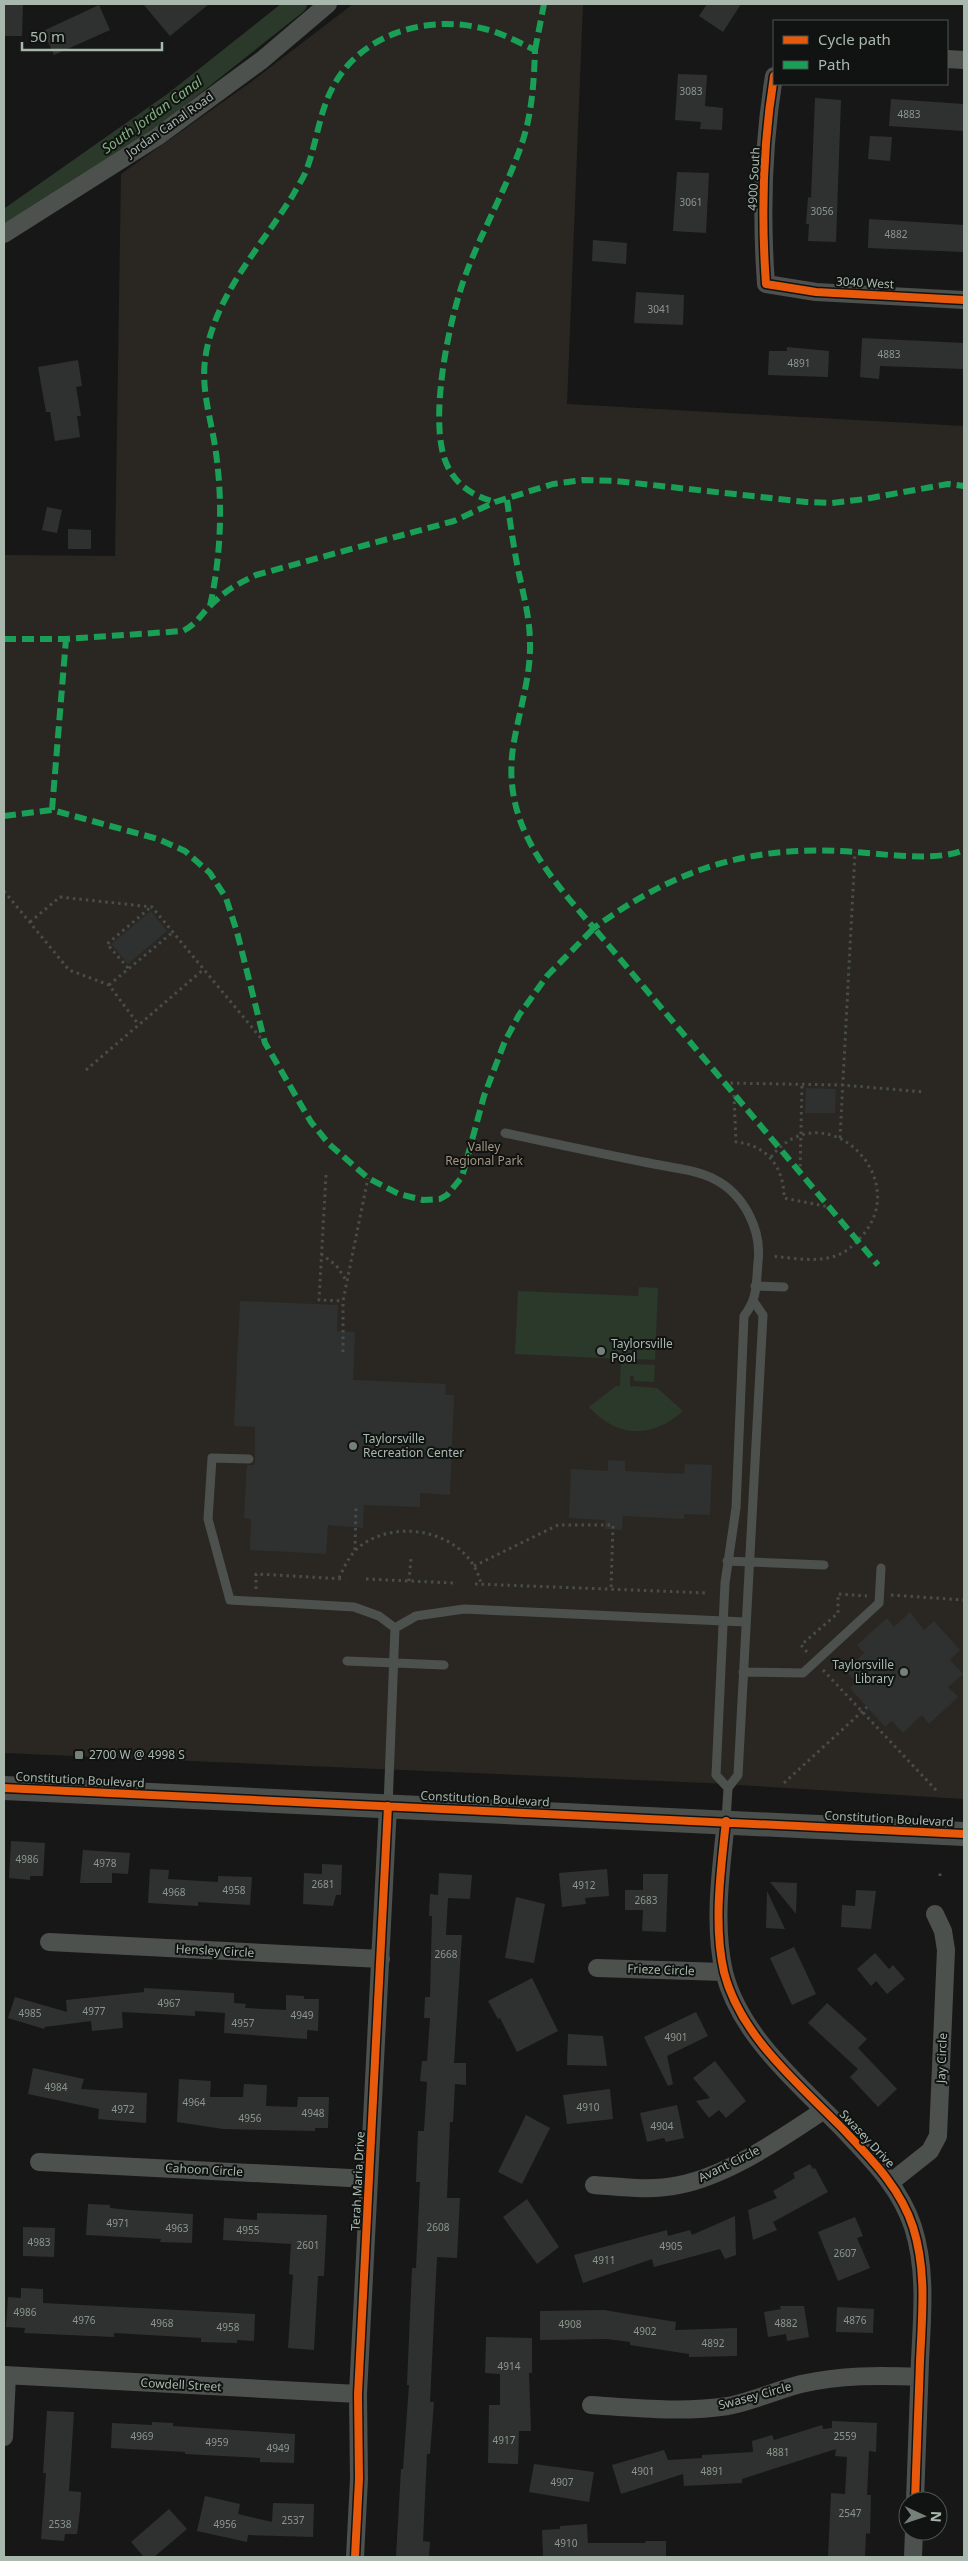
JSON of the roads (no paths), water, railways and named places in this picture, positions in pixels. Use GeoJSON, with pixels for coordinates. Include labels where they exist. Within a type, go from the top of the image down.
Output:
{"type":"FeatureCollection","features":[{"type":"Feature","properties":{"kind":"main road","name":"Constitution Boulevard"},"geometry":{"type":"LineString","coordinates":[[4,1788],[726,1821],[964,1834]]}},
{"type":"Feature","properties":{"kind":"street","name":"Jordan Canal Road"},"geometry":{"type":"LineString","coordinates":[[4,234],[157,137],[262,60],[328,4]]}},
{"type":"Feature","properties":{"kind":"street"},"geometry":{"type":"LineString","coordinates":[[948,59],[964,60]]}},
{"type":"Feature","properties":{"kind":"street","name":"4900 South"},"geometry":{"type":"LineString","coordinates":[[766,284],[763,235],[769,106],[773,82]]}},
{"type":"Feature","properties":{"kind":"street","name":"3040 West"},"geometry":{"type":"LineString","coordinates":[[766,284],[816,292],[964,300]]}},
{"type":"Feature","properties":{"kind":"street","name":"Terah Maria Drive"},"geometry":{"type":"LineString","coordinates":[[355,2557],[359,2478],[358,2394],[388,1806]]}},
{"type":"Feature","properties":{"kind":"street","name":"Swasey Drive"},"geometry":{"type":"LineString","coordinates":[[726,1821],[720,1919],[724,1972],[736,2003],[752,2030],[773,2057],[890,2182],[912,2226],[919,2254],[923,2283],[915,2491]]}},
{"type":"Feature","properties":{"kind":"street","name":"Jay Circle"},"geometry":{"type":"LineString","coordinates":[[890,2182],[930,2151],[938,2136],[946,1950],[943,1931],[935,1914]]}},
{"type":"Feature","properties":{"kind":"street","name":"Hensley Circle"},"geometry":{"type":"LineString","coordinates":[[49,1942],[381,1959]]}},
{"type":"Feature","properties":{"kind":"street","name":"Frieze Circle"},"geometry":{"type":"LineString","coordinates":[[597,1968],[724,1972]]}},
{"type":"Feature","properties":{"kind":"street","name":"Avant Circle"},"geometry":{"type":"LineString","coordinates":[[594,2185],[658,2188],[708,2177],[789,2133],[824,2110]]}},
{"type":"Feature","properties":{"kind":"street","name":"Cahoon Circle"},"geometry":{"type":"LineString","coordinates":[[39,2162],[369,2179]]}},
{"type":"Feature","properties":{"kind":"street"},"geometry":{"type":"LineString","coordinates":[[4,2437],[5,2376]]}},
{"type":"Feature","properties":{"kind":"street","name":"Cowdell Street"},"geometry":{"type":"LineString","coordinates":[[5,2376],[358,2394]]}},
{"type":"Feature","properties":{"kind":"street","name":"Swasey Circle"},"geometry":{"type":"LineString","coordinates":[[591,2404],[706,2408],[730,2406],[800,2384],[825,2379],[854,2376],[920,2377]]}},
{"type":"Feature","properties":{"kind":"street"},"geometry":{"type":"LineString","coordinates":[[914,2541],[914,2557]]}},
{"type":"Feature","properties":{"kind":"lane"},"geometry":{"type":"LineString","coordinates":[[505,1133],[680,1169],[714,1179],[725,1186],[743,1205],[756,1229],[759,1256],[754,1302],[744,1316],[736,1508],[727,1561],[716,1774],[728,1788]]}},
{"type":"Feature","properties":{"kind":"lane"},"geometry":{"type":"LineString","coordinates":[[756,1286],[784,1287]]}},
{"type":"Feature","properties":{"kind":"lane"},"geometry":{"type":"LineString","coordinates":[[726,1821],[728,1788],[738,1775],[748,1562],[763,1315],[754,1302]]}},
{"type":"Feature","properties":{"kind":"lane"},"geometry":{"type":"LineString","coordinates":[[249,1459],[212,1458],[208,1519],[230,1600],[354,1607],[379,1616],[396,1628]]}},
{"type":"Feature","properties":{"kind":"lane"},"geometry":{"type":"LineString","coordinates":[[727,1561],[824,1565]]}},
{"type":"Feature","properties":{"kind":"lane"},"geometry":{"type":"LineString","coordinates":[[743,1672],[803,1673],[879,1603],[881,1568]]}},
{"type":"Feature","properties":{"kind":"lane"},"geometry":{"type":"LineString","coordinates":[[396,1628],[416,1616],[464,1609],[745,1622]]}},
{"type":"Feature","properties":{"kind":"lane"},"geometry":{"type":"LineString","coordinates":[[388,1806],[396,1628]]}},
{"type":"Feature","properties":{"kind":"lane"},"geometry":{"type":"LineString","coordinates":[[346,1661],[444,1665]]}},
{"type":"Feature","properties":{"kind":"waterway","name":"South Jordan Canal"},"geometry":{"type":"LineString","coordinates":[[4,221],[172,103],[297,4]]}},
{"type":"Feature","properties":{"kind":"place","name":"Taylorsville Pool"},"geometry":{"type":"Point","coordinates":[601,1351]}},
{"type":"Feature","properties":{"kind":"place","name":"Taylorsville Recreation Center"},"geometry":{"type":"Point","coordinates":[353,1446]}},
{"type":"Feature","properties":{"kind":"place","name":"Taylorsville Library"},"geometry":{"type":"Point","coordinates":[904,1672]}},
{"type":"Feature","properties":{"kind":"place","name":"2700 W @ 4998 S"},"geometry":{"type":"Point","coordinates":[79,1755]}},
{"type":"Feature","properties":{"kind":"park label","name":"Valley Regional Park"},"geometry":{"type":"Point","coordinates":[484,1154]}}]}
